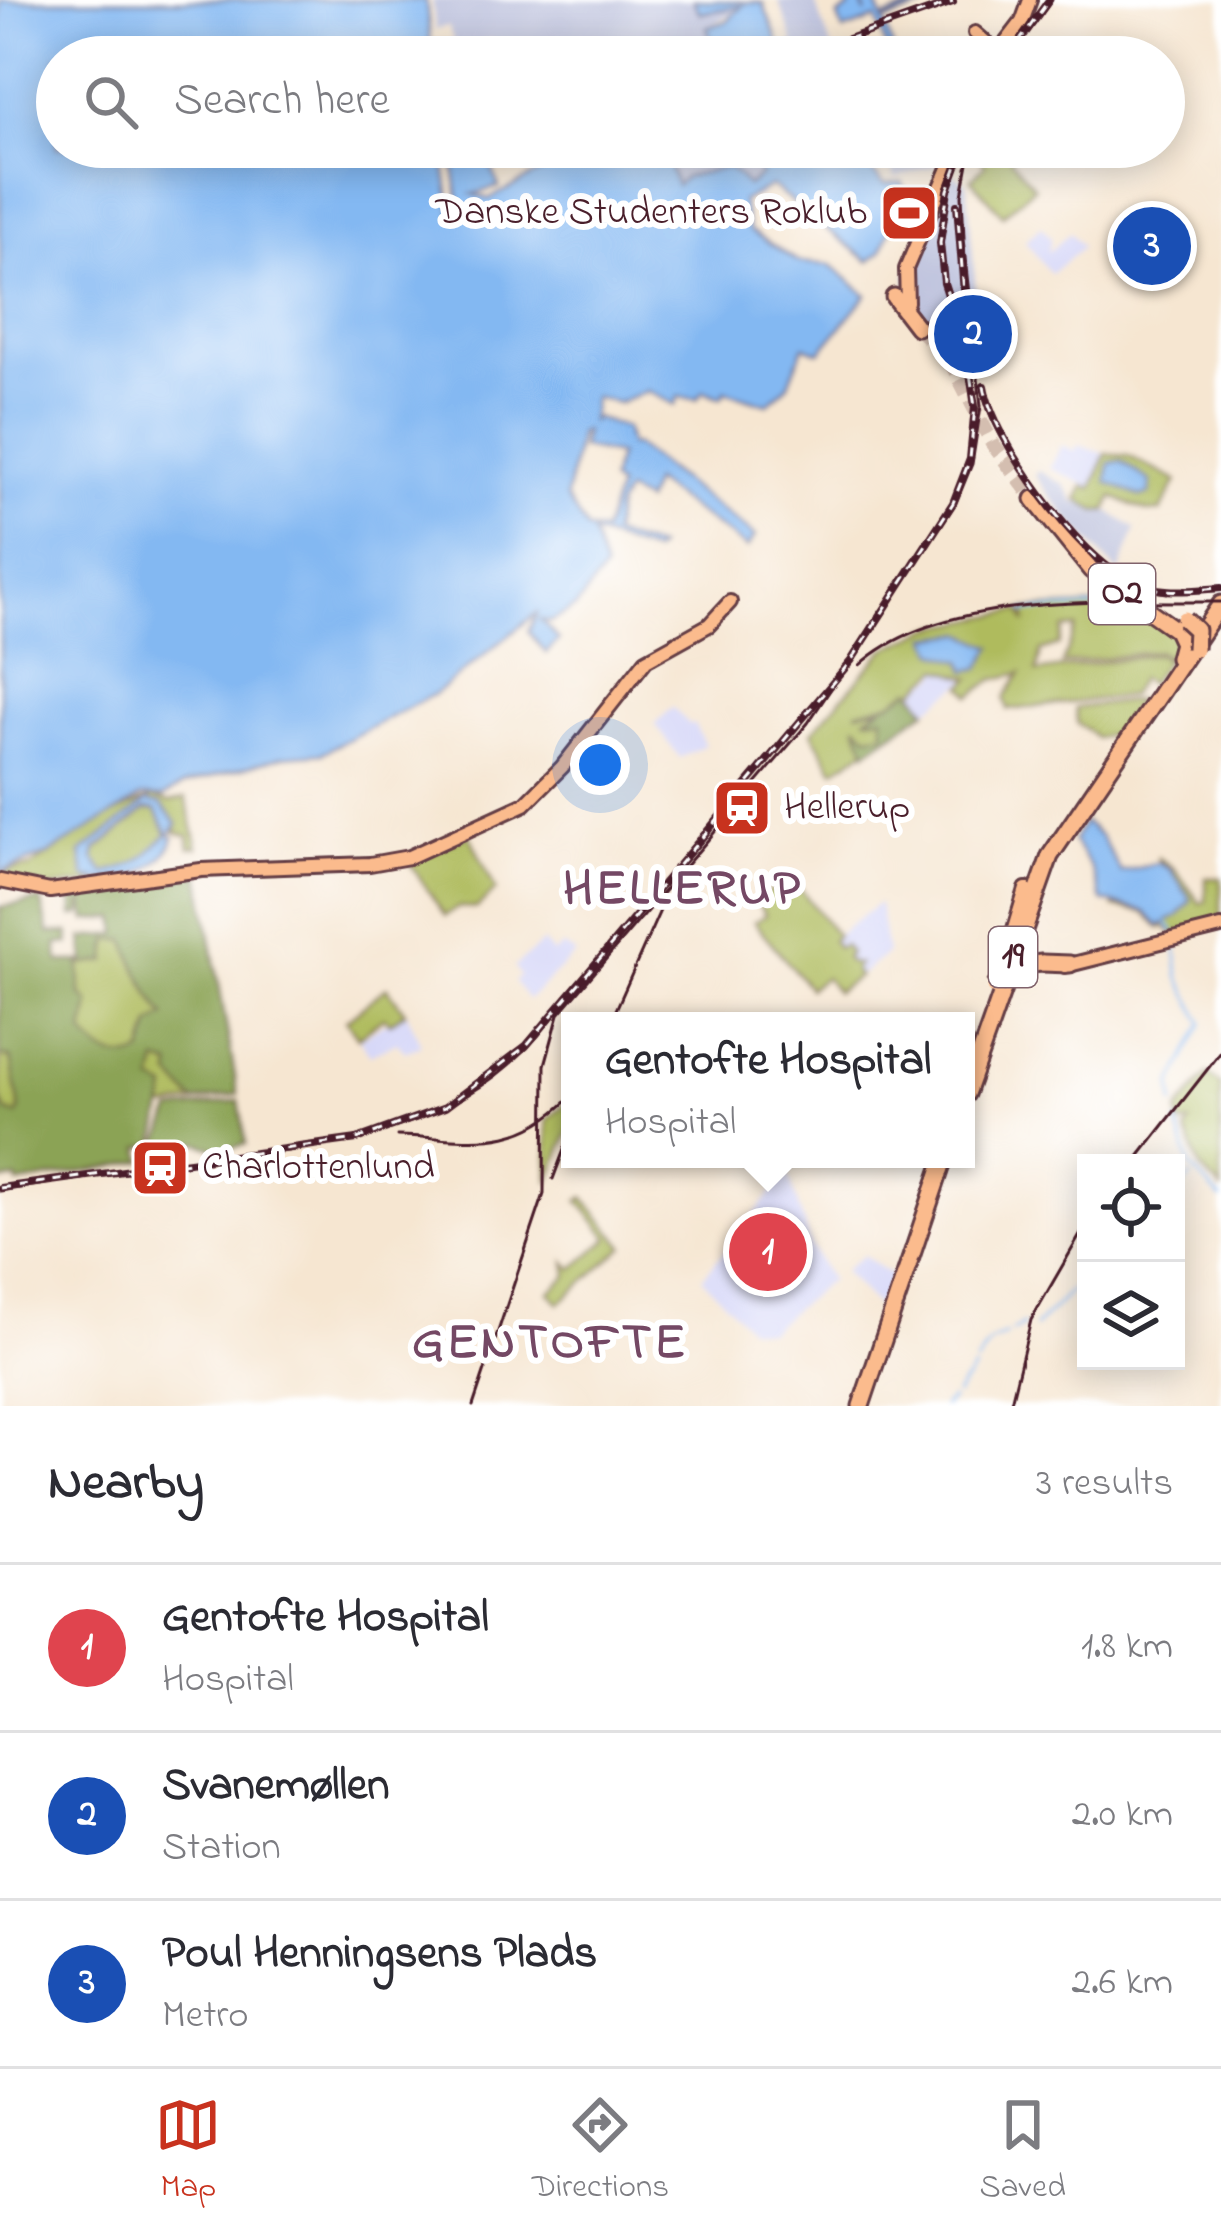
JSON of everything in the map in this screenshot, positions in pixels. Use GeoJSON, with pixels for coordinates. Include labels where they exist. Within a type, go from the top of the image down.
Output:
{"type":"FeatureCollection","features":[{"type":"Feature","properties":{"kind":"highway","name":"O2"},"geometry":{"type":"LineString","coordinates":[[1035,499],[1104,577],[1147,604],[1184,619],[1197,632],[1196,649],[1160,689],[1180,652],[1178,633],[1091,570],[1035,499]]}},
{"type":"Feature","properties":{"kind":"highway","name":"19"},"geometry":{"type":"LineString","coordinates":[[975,1068],[1039,880],[1076,812],[1221,600]]}},
{"type":"Feature","properties":{"kind":"highway","name":"19"},"geometry":{"type":"LineString","coordinates":[[975,1050],[1039,868],[1221,600]]}},
{"type":"Feature","properties":{"kind":"highway"},"geometry":{"type":"LineString","coordinates":[[1031,893],[1076,812],[1122,749]]}},
{"type":"Feature","properties":{"kind":"highway"},"geometry":{"type":"LineString","coordinates":[[975,1053],[1001,987],[1022,964],[1070,964]]}},
{"type":"Feature","properties":{"kind":"highway"},"geometry":{"type":"LineString","coordinates":[[975,1067],[1001,987]]}},
{"type":"Feature","properties":{"kind":"highway"},"geometry":{"type":"LineString","coordinates":[[975,1042],[978,1030]]}},
{"type":"Feature","properties":{"kind":"highway"},"geometry":{"type":"LineString","coordinates":[[920,1243],[938,1168]]}},
{"type":"Feature","properties":{"kind":"highway"},"geometry":{"type":"LineString","coordinates":[[857,1405],[938,1168]]}},
{"type":"Feature","properties":{"kind":"highway"},"geometry":{"type":"LineString","coordinates":[[898,1268],[938,1168]]}},
{"type":"Feature","properties":{"kind":"highway"},"geometry":{"type":"LineString","coordinates":[[857,1405],[929,1203]]}},
{"type":"Feature","properties":{"kind":"main road"},"geometry":{"type":"LineString","coordinates":[[1010,36],[1032,0]]}},
{"type":"Feature","properties":{"kind":"main road"},"geometry":{"type":"LineString","coordinates":[[975,33],[979,36]]}},
{"type":"Feature","properties":{"kind":"main road"},"geometry":{"type":"LineString","coordinates":[[903,292],[950,168]]}},
{"type":"Feature","properties":{"kind":"main road"},"geometry":{"type":"LineString","coordinates":[[10,887],[67,892],[176,874],[394,862],[509,813],[563,766],[647,659],[715,620],[729,601]]}},
{"type":"Feature","properties":{"kind":"main road"},"geometry":{"type":"LineString","coordinates":[[1022,964],[1031,893]]}},
{"type":"Feature","properties":{"kind":"main road"},"geometry":{"type":"LineString","coordinates":[[1070,964],[1221,928]]}},
{"type":"Feature","properties":{"kind":"shaded area"},"geometry":{"type":"Polygon","coordinates":[[[432,0],[693,0],[700,13],[742,7],[707,28],[710,36],[452,36],[448,26],[435,30],[432,0]]]}},
{"type":"Feature","properties":{"kind":"shaded area"},"geometry":{"type":"Polygon","coordinates":[[[778,0],[814,0],[827,36],[791,36],[778,0]]]}},
{"type":"Feature","properties":{"kind":"shaded area"},"geometry":{"type":"Polygon","coordinates":[[[669,168],[725,168],[675,187],[669,168]]]}},
{"type":"Feature","properties":{"kind":"shaded area"},"geometry":{"type":"Polygon","coordinates":[[[729,168],[757,168],[761,196],[752,198],[729,168]]]}},
{"type":"Feature","properties":{"kind":"shaded area"},"geometry":{"type":"Polygon","coordinates":[[[892,168],[928,168],[895,178],[892,168]]]}},
{"type":"Feature","properties":{"kind":"shaded area"},"geometry":{"type":"Polygon","coordinates":[[[952,173],[967,183],[981,352],[968,364],[953,347],[950,354],[941,349],[907,294],[907,275],[952,173]]]}},
{"type":"Feature","properties":{"kind":"shaded area"},"geometry":{"type":"Polygon","coordinates":[[[1041,226],[1051,238],[1048,252],[1070,233],[1082,247],[1051,274],[1025,241],[1041,226]]]}},
{"type":"Feature","properties":{"kind":"shaded area"},"geometry":{"type":"Polygon","coordinates":[[[1078,445],[1106,454],[1093,488],[1050,468],[1061,446],[1075,451],[1078,445]]]}},
{"type":"Feature","properties":{"kind":"shaded area"},"geometry":{"type":"Polygon","coordinates":[[[1039,471],[1065,485],[1074,502],[1107,510],[1136,529],[1119,573],[1067,517],[1035,475],[1039,471]]]}},
{"type":"Feature","properties":{"kind":"shaded area"},"geometry":{"type":"Polygon","coordinates":[[[939,668],[958,670],[967,680],[927,710],[914,693],[939,674],[939,668]]]}},
{"type":"Feature","properties":{"kind":"shaded area"},"geometry":{"type":"Polygon","coordinates":[[[673,707],[694,724],[705,745],[680,758],[655,724],[673,707]]]}},
{"type":"Feature","properties":{"kind":"shaded area"},"geometry":{"type":"Polygon","coordinates":[[[879,903],[887,953],[859,976],[832,939],[879,903]]]}},
{"type":"Feature","properties":{"kind":"shaded area"},"geometry":{"type":"Polygon","coordinates":[[[543,942],[553,954],[562,946],[576,954],[528,1000],[514,981],[520,976],[514,967],[543,942]]]}},
{"type":"Feature","properties":{"kind":"shaded area"},"geometry":{"type":"Polygon","coordinates":[[[406,1010],[421,1045],[405,1052],[397,1042],[370,1055],[359,1039],[406,1010]]]}},
{"type":"Feature","properties":{"kind":"shaded area"},"geometry":{"type":"Polygon","coordinates":[[[788,1173],[811,1247],[830,1280],[768,1331],[748,1327],[702,1278],[788,1173]]]}},
{"type":"Feature","properties":{"kind":"shaded area"},"geometry":{"type":"Polygon","coordinates":[[[863,1255],[894,1278],[881,1312],[843,1271],[863,1255]]]}},
{"type":"Feature","properties":{"kind":"green space"},"geometry":{"type":"Polygon","coordinates":[[[982,168],[1018,168],[1034,187],[1003,215],[971,179],[982,168]]]}},
{"type":"Feature","properties":{"kind":"green space"},"geometry":{"type":"Polygon","coordinates":[[[1106,454],[1128,456],[1177,481],[1161,511],[1148,512],[1113,497],[1107,510],[1097,511],[1078,500],[1084,486],[1092,489],[1106,454]]]}},
{"type":"Feature","properties":{"kind":"green space"},"geometry":{"type":"Polygon","coordinates":[[[1133,604],[1122,607],[1138,607],[1178,638],[1170,659],[1158,651],[1062,664],[1076,628],[1064,629],[1059,645],[1041,651],[1037,672],[1157,654],[1166,660],[1149,684],[1140,678],[1129,696],[1008,710],[1005,698],[1021,673],[993,680],[971,696],[963,686],[971,678],[940,669],[914,692],[927,710],[834,770],[812,732],[884,650],[931,628],[1021,610],[1026,623],[1026,609],[1133,604]]]}},
{"type":"Feature","properties":{"kind":"green space"},"geometry":{"type":"Polygon","coordinates":[[[911,689],[927,710],[867,751],[856,724],[868,735],[884,733],[883,716],[865,718],[883,706],[856,712],[892,702],[911,689]]]}},
{"type":"Feature","properties":{"kind":"green space"},"geometry":{"type":"Polygon","coordinates":[[[1138,700],[1114,734],[1096,738],[1077,723],[1075,708],[1138,700]]]}},
{"type":"Feature","properties":{"kind":"green space"},"geometry":{"type":"Polygon","coordinates":[[[153,797],[169,802],[186,798],[198,847],[190,848],[188,836],[175,832],[177,823],[148,801],[81,854],[85,877],[98,882],[50,888],[0,878],[10,870],[31,867],[105,817],[153,797]]]}},
{"type":"Feature","properties":{"kind":"green space"},"geometry":{"type":"Polygon","coordinates":[[[145,810],[156,810],[168,835],[133,868],[104,873],[94,859],[96,850],[145,810]]]}},
{"type":"Feature","properties":{"kind":"green space"},"geometry":{"type":"Polygon","coordinates":[[[469,834],[496,890],[477,908],[459,907],[445,916],[409,862],[469,834]]]}},
{"type":"Feature","properties":{"kind":"green space"},"geometry":{"type":"Polygon","coordinates":[[[1157,857],[1174,868],[1200,903],[1206,902],[1206,878],[1221,878],[1221,923],[1173,934],[1166,926],[1160,928],[1143,912],[1112,907],[1144,911],[1155,922],[1178,886],[1157,857]]]}},
{"type":"Feature","properties":{"kind":"green space"},"geometry":{"type":"Polygon","coordinates":[[[200,874],[238,1094],[118,1117],[0,1180],[0,907],[41,900],[49,933],[69,933],[69,943],[57,944],[59,962],[85,962],[83,938],[118,934],[117,918],[87,920],[82,897],[81,915],[73,916],[72,895],[200,874]]]}},
{"type":"Feature","properties":{"kind":"green space"},"geometry":{"type":"Polygon","coordinates":[[[200,874],[238,1094],[195,1102],[171,1076],[172,1066],[158,1062],[153,1082],[167,1089],[156,1143],[141,1148],[144,1161],[18,1184],[17,1179],[0,1181],[0,1098],[7,1112],[17,1115],[20,1110],[11,1058],[0,1057],[0,907],[41,900],[49,933],[69,933],[69,943],[57,944],[59,962],[85,962],[83,938],[118,934],[117,918],[87,920],[82,897],[81,915],[73,916],[72,895],[200,874]],[[109,940],[107,961],[80,965],[81,995],[90,1003],[84,1033],[96,1047],[118,1057],[143,1053],[151,1025],[165,1016],[142,980],[126,940],[109,940]]]}},
{"type":"Feature","properties":{"kind":"green space"},"geometry":{"type":"Polygon","coordinates":[[[792,878],[837,936],[832,940],[838,948],[844,945],[850,953],[845,957],[849,963],[858,964],[854,970],[859,976],[836,992],[825,977],[809,988],[754,922],[765,915],[756,900],[792,878]]]}},
{"type":"Feature","properties":{"kind":"green space"},"geometry":{"type":"Polygon","coordinates":[[[387,987],[405,1012],[390,1023],[384,1017],[358,1037],[346,1020],[387,987]]]}},
{"type":"Feature","properties":{"kind":"green space"},"geometry":{"type":"Polygon","coordinates":[[[1208,1074],[1220,1085],[1221,1189],[1201,1169],[1186,1131],[1190,1123],[1179,1125],[1178,1111],[1208,1074]]]}},
{"type":"Feature","properties":{"kind":"green space"},"geometry":{"type":"Polygon","coordinates":[[[239,1100],[246,1144],[222,1151],[197,1142],[157,1148],[172,1111],[239,1100]]]}},
{"type":"Feature","properties":{"kind":"green space"},"geometry":{"type":"Polygon","coordinates":[[[561,1108],[561,1152],[549,1182],[547,1120],[561,1108]]]}},
{"type":"Feature","properties":{"kind":"green space"},"geometry":{"type":"Polygon","coordinates":[[[584,1197],[624,1246],[560,1303],[549,1292],[568,1276],[566,1262],[573,1269],[609,1238],[579,1201],[584,1197]]]}},
{"type":"Feature","properties":{"kind":"water"},"geometry":{"type":"Polygon","coordinates":[[[0,0],[426,0],[430,36],[36,36],[36,168],[445,168],[453,218],[473,206],[460,206],[454,168],[492,168],[499,187],[473,194],[489,199],[548,168],[670,168],[676,185],[685,177],[729,168],[748,186],[761,175],[757,168],[868,168],[885,184],[902,182],[908,198],[901,200],[882,251],[869,261],[771,186],[742,201],[749,230],[799,262],[831,265],[867,295],[820,352],[804,346],[789,384],[768,404],[725,391],[721,398],[704,391],[697,399],[678,397],[675,405],[648,391],[618,403],[594,397],[591,421],[595,418],[625,428],[629,446],[634,445],[755,536],[747,548],[653,482],[645,502],[626,492],[617,506],[612,535],[657,548],[653,553],[592,534],[604,570],[576,607],[550,622],[541,620],[559,640],[546,653],[528,631],[538,612],[438,692],[322,753],[283,756],[184,785],[163,797],[143,796],[47,855],[0,872],[0,0]],[[584,431],[579,433],[566,498],[587,530],[603,532],[618,488],[610,482],[618,455],[581,448],[584,431]]]}},
{"type":"Feature","properties":{"kind":"water"},"geometry":{"type":"Polygon","coordinates":[[[693,0],[763,3],[776,36],[710,36],[707,28],[727,21],[742,6],[700,13],[693,0]]]}},
{"type":"Feature","properties":{"kind":"water"},"geometry":{"type":"Polygon","coordinates":[[[848,0],[875,0],[883,19],[917,6],[915,0],[923,8],[884,22],[889,36],[882,36],[876,19],[843,31],[838,17],[850,8],[848,0]]]}},
{"type":"Feature","properties":{"kind":"water"},"geometry":{"type":"Polygon","coordinates":[[[1121,461],[1151,482],[1149,494],[1141,497],[1107,482],[1110,463],[1121,461]]]}},
{"type":"Feature","properties":{"kind":"water"},"geometry":{"type":"Polygon","coordinates":[[[963,633],[993,647],[980,668],[967,671],[963,661],[936,652],[929,637],[963,633]]]}},
{"type":"Feature","properties":{"kind":"water"},"geometry":{"type":"Polygon","coordinates":[[[147,801],[161,804],[177,823],[169,848],[138,874],[111,880],[85,877],[81,853],[147,801]],[[145,809],[96,849],[94,859],[105,873],[135,863],[168,834],[156,810],[145,809]]]}},
{"type":"Feature","properties":{"kind":"water"},"geometry":{"type":"Polygon","coordinates":[[[1084,822],[1101,837],[1121,872],[1158,863],[1170,869],[1191,900],[1178,916],[1159,926],[1144,911],[1102,901],[1091,868],[1073,841],[1084,822]]]}},
{"type":"Feature","properties":{"kind":"waterway"},"geometry":{"type":"LineString","coordinates":[[1024,611],[1112,606]]}},
{"type":"Feature","properties":{"kind":"waterway"},"geometry":{"type":"LineString","coordinates":[[1167,923],[1174,932]]}},
{"type":"Feature","properties":{"kind":"waterway"},"geometry":{"type":"LineString","coordinates":[[1174,1104],[1172,1085],[1203,1023],[1179,977],[1176,943]]}},
{"type":"Feature","properties":{"kind":"waterway"},"geometry":{"type":"LineString","coordinates":[[1177,1122],[1190,1166],[1221,1199]]}},
{"type":"Feature","properties":{"kind":"waterway"},"geometry":{"type":"LineString","coordinates":[[1185,1183],[1191,1177]]}},
{"type":"Feature","properties":{"kind":"waterway"},"geometry":{"type":"LineString","coordinates":[[1035,1327],[1077,1285]]}},
{"type":"Feature","properties":{"kind":"waterway"},"geometry":{"type":"LineString","coordinates":[[1012,1332],[1023,1325]]}},
{"type":"Feature","properties":{"kind":"waterway"},"geometry":{"type":"LineString","coordinates":[[976,1363],[990,1343],[1006,1335]]}},
{"type":"Feature","properties":{"kind":"waterway"},"geometry":{"type":"LineString","coordinates":[[956,1394],[974,1369]]}},
{"type":"Feature","properties":{"kind":"waterway"},"geometry":{"type":"LineString","coordinates":[[943,1406],[951,1399]]}},
{"type":"Feature","properties":{"kind":"ferry route"},"geometry":{"type":"LineString","coordinates":[[861,0],[867,16]]}},
{"type":"Feature","properties":{"kind":"tunnel"},"geometry":{"type":"LineString","coordinates":[[917,327],[948,356],[992,443],[1034,499]]}},
{"type":"Feature","properties":{"kind":"tram line"},"geometry":{"type":"LineString","coordinates":[[1026,36],[1052,0]]}},
{"type":"Feature","properties":{"kind":"tram line"},"geometry":{"type":"LineString","coordinates":[[964,238],[962,195],[967,168]]}},
{"type":"Feature","properties":{"kind":"tram line"},"geometry":{"type":"LineString","coordinates":[[473,1406],[544,1194],[545,1065],[559,1014],[808,723],[956,503],[972,464],[981,406],[961,220]]}},
{"type":"Feature","properties":{"kind":"tram line"},"geometry":{"type":"LineString","coordinates":[[985,400],[1019,465],[1073,536],[1120,577],[1167,593]]}},
{"type":"Feature","properties":{"kind":"tram line"},"geometry":{"type":"LineString","coordinates":[[860,665],[895,641],[983,612],[1082,603],[1221,602]]}},
{"type":"Feature","properties":{"kind":"tram line"},"geometry":{"type":"LineString","coordinates":[[615,1012],[662,906]]}},
{"type":"Feature","properties":{"kind":"tram line"},"geometry":{"type":"LineString","coordinates":[[0,1191],[298,1149],[392,1128],[436,1112],[478,1089],[516,1059],[551,1020]]}},
{"type":"Feature","properties":{"kind":"tram line"},"geometry":{"type":"LineString","coordinates":[[1141,1154],[1221,1052]]}},
{"type":"Feature","properties":{"kind":"tram line"},"geometry":{"type":"LineString","coordinates":[[397,1136],[489,1139],[529,1128],[561,1106]]}},
{"type":"Feature","properties":{"kind":"tram line"},"geometry":{"type":"LineString","coordinates":[[553,1179],[561,1158]]}},
{"type":"Feature","properties":{"kind":"tram line"},"geometry":{"type":"LineString","coordinates":[[1010,1406],[1031,1320],[1077,1241]]}},
{"type":"Feature","properties":{"kind":"railway"},"geometry":{"type":"LineString","coordinates":[[1023,36],[1049,0]]}},
{"type":"Feature","properties":{"kind":"railway"},"geometry":{"type":"LineString","coordinates":[[857,36],[953,2]]}},
{"type":"Feature","properties":{"kind":"railway"},"geometry":{"type":"LineString","coordinates":[[0,1188],[357,1139],[445,1107],[526,1046],[851,661],[953,503],[970,459],[975,407],[967,353],[944,283],[940,243],[956,168]]}},
{"type":"Feature","properties":{"kind":"railway"},"geometry":{"type":"LineString","coordinates":[[957,205],[966,318]]}},
{"type":"Feature","properties":{"kind":"railway"},"geometry":{"type":"LineString","coordinates":[[984,386],[1003,436],[1041,495],[1109,568],[1153,588],[1221,588]]}},
{"type":"Feature","properties":{"kind":"place","name":"Danske Studenters Roklub"},"geometry":{"type":"Point","coordinates":[909,213]}},
{"type":"Feature","properties":{"kind":"place","name":"Poul Henningsens Plads"},"geometry":{"type":"Point","coordinates":[1152,246]}},
{"type":"Feature","properties":{"kind":"place","name":"Svanemøllen"},"geometry":{"type":"Point","coordinates":[973,334]}},
{"type":"Feature","properties":{"kind":"place","name":"Hellerup"},"geometry":{"type":"Point","coordinates":[742,808]}},
{"type":"Feature","properties":{"kind":"place","name":"Charlottenlund"},"geometry":{"type":"Point","coordinates":[160,1168]}},
{"type":"Feature","properties":{"kind":"place","name":"Gentofte Hospital"},"geometry":{"type":"Point","coordinates":[768,1252]}},
{"type":"Feature","properties":{"kind":"district","name":"HELLERUP"},"geometry":{"type":"Point","coordinates":[683,890]}},
{"type":"Feature","properties":{"kind":"district","name":"GENTOFTE"},"geometry":{"type":"Point","coordinates":[550,1344]}}]}
